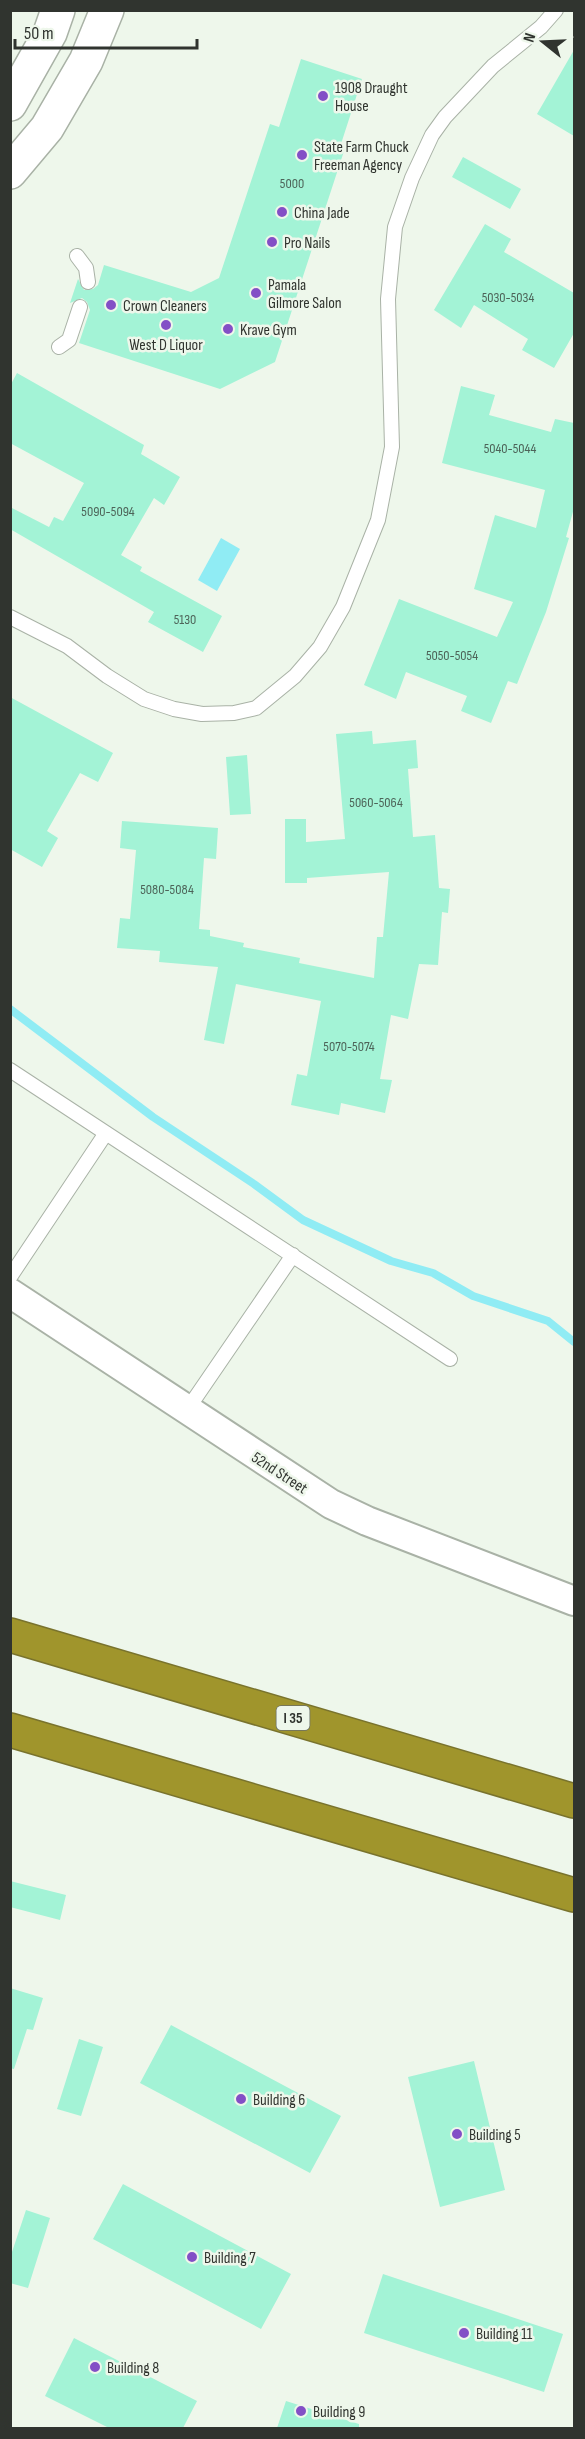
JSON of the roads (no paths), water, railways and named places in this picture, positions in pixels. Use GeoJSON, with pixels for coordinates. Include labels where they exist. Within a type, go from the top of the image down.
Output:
{"type":"FeatureCollection","features":[{"type":"Feature","properties":{"kind":"highway","name":"I 35"},"geometry":{"type":"LineString","coordinates":[[10,1635],[574,1802]]}},
{"type":"Feature","properties":{"kind":"highway"},"geometry":{"type":"LineString","coordinates":[[10,1730],[574,1895]]}},
{"type":"Feature","properties":{"kind":"main road"},"geometry":{"type":"LineString","coordinates":[[14,98],[50,33],[58,10]]}},
{"type":"Feature","properties":{"kind":"main road"},"geometry":{"type":"LineString","coordinates":[[10,172],[47,128],[86,61],[106,14]]}},
{"type":"Feature","properties":{"kind":"street","name":"52nd Street"},"geometry":{"type":"LineString","coordinates":[[10,1293],[331,1504],[367,1521],[574,1601]]}},
{"type":"Feature","properties":{"kind":"lane"},"geometry":{"type":"LineString","coordinates":[[10,617],[67,646],[144,699],[174,709],[202,714],[234,713],[256,708],[295,676],[320,647],[343,607],[378,520],[392,447],[388,299],[394,227],[412,178],[432,135],[445,117],[493,66],[542,27],[556,10]]}},
{"type":"Feature","properties":{"kind":"lane"},"geometry":{"type":"LineString","coordinates":[[76,256],[86,268],[88,282]]}},
{"type":"Feature","properties":{"kind":"lane"},"geometry":{"type":"LineString","coordinates":[[59,347],[69,340],[80,307]]}},
{"type":"Feature","properties":{"kind":"lane"},"geometry":{"type":"LineString","coordinates":[[10,1070],[450,1359]]}},
{"type":"Feature","properties":{"kind":"lane"},"geometry":{"type":"LineString","coordinates":[[10,1277],[106,1133]]}},
{"type":"Feature","properties":{"kind":"lane"},"geometry":{"type":"LineString","coordinates":[[186,1410],[293,1256]]}},
{"type":"Feature","properties":{"kind":"water"},"geometry":{"type":"Polygon","coordinates":[[[221,538],[240,549],[217,591],[198,580],[221,538]]]}},
{"type":"Feature","properties":{"kind":"waterway"},"geometry":{"type":"LineString","coordinates":[[10,1009],[153,1117],[254,1184],[303,1220],[391,1261],[433,1273],[473,1296],[548,1321],[574,1342]]}},
{"type":"Feature","properties":{"kind":"place","name":"1908 Draught House"},"geometry":{"type":"Point","coordinates":[323,96]}},
{"type":"Feature","properties":{"kind":"place","name":"State Farm Chuck Freeman Agency"},"geometry":{"type":"Point","coordinates":[302,155]}},
{"type":"Feature","properties":{"kind":"place","name":"China Jade"},"geometry":{"type":"Point","coordinates":[282,212]}},
{"type":"Feature","properties":{"kind":"place","name":"Pro Nails"},"geometry":{"type":"Point","coordinates":[272,242]}},
{"type":"Feature","properties":{"kind":"place","name":"Pamala Gilmore Salon"},"geometry":{"type":"Point","coordinates":[256,293]}},
{"type":"Feature","properties":{"kind":"place","name":"Crown Cleaners"},"geometry":{"type":"Point","coordinates":[111,305]}},
{"type":"Feature","properties":{"kind":"place","name":"West D Liquor"},"geometry":{"type":"Point","coordinates":[166,325]}},
{"type":"Feature","properties":{"kind":"place","name":"Krave Gym"},"geometry":{"type":"Point","coordinates":[228,329]}},
{"type":"Feature","properties":{"kind":"place","name":"Building 6"},"geometry":{"type":"Point","coordinates":[241,2099]}},
{"type":"Feature","properties":{"kind":"place","name":"Building 5"},"geometry":{"type":"Point","coordinates":[457,2134]}},
{"type":"Feature","properties":{"kind":"place","name":"Building 7"},"geometry":{"type":"Point","coordinates":[192,2257]}},
{"type":"Feature","properties":{"kind":"place","name":"Building 11"},"geometry":{"type":"Point","coordinates":[464,2333]}},
{"type":"Feature","properties":{"kind":"place","name":"Building 8"},"geometry":{"type":"Point","coordinates":[95,2367]}},
{"type":"Feature","properties":{"kind":"place","name":"Building 9"},"geometry":{"type":"Point","coordinates":[301,2411]}}]}
